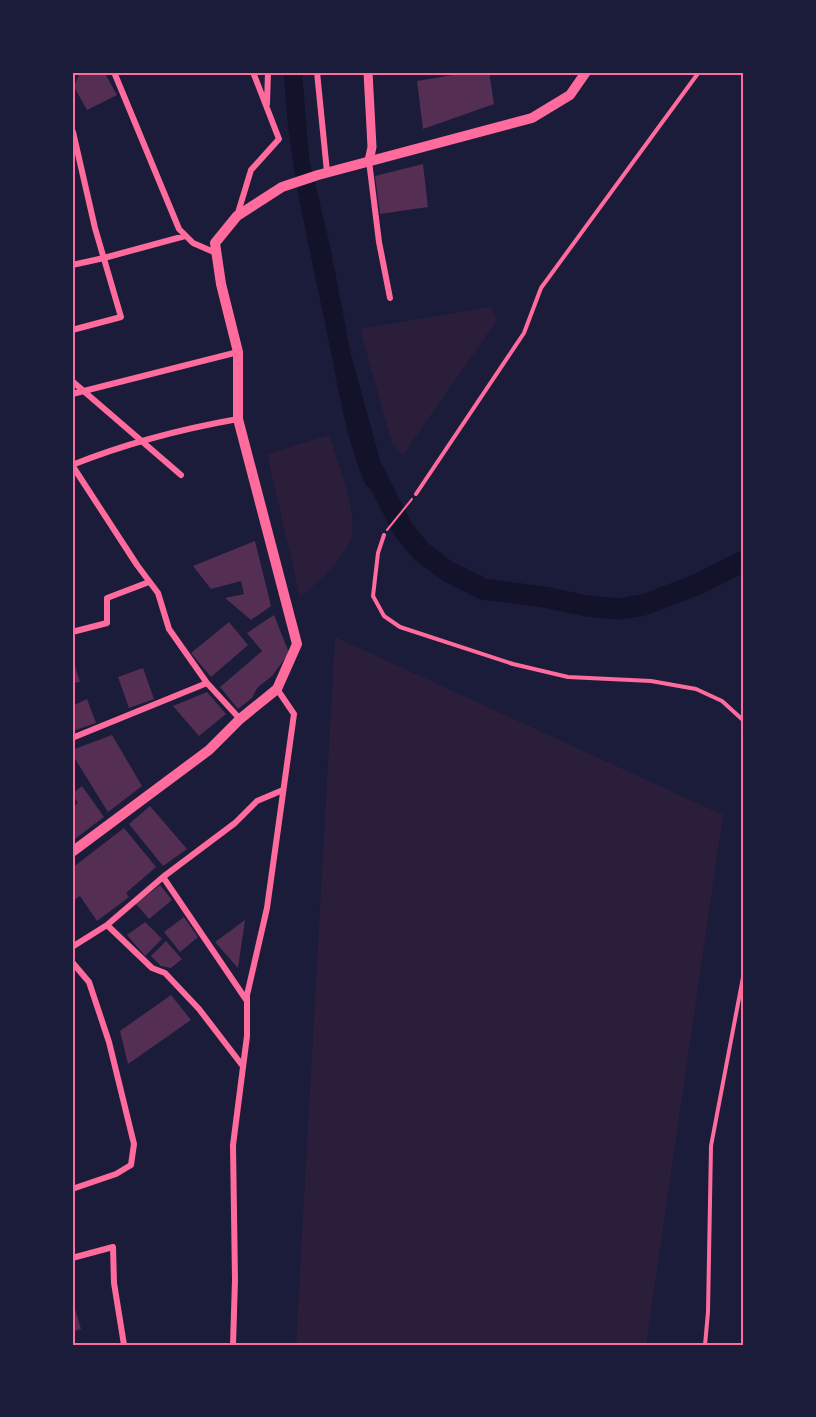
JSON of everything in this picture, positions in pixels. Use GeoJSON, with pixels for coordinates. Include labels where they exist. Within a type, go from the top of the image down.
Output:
{"type":"FeatureCollection","features":[{"type":"Feature","properties":{"kind":"main road"},"geometry":{"type":"LineString","coordinates":[[72,852],[209,750],[240,719],[277,689],[297,644],[238,419],[238,352],[221,284],[215,243],[237,216],[282,187],[369,161],[532,118],[570,95],[585,72]]}},
{"type":"Feature","properties":{"kind":"street"},"geometry":{"type":"LineString","coordinates":[[114,72],[179,230],[193,243],[216,253]]}},
{"type":"Feature","properties":{"kind":"street"},"geometry":{"type":"LineString","coordinates":[[237,216],[251,170],[279,139],[253,72]]}},
{"type":"Feature","properties":{"kind":"street"},"geometry":{"type":"LineString","coordinates":[[267,107],[268,72]]}},
{"type":"Feature","properties":{"kind":"street"},"geometry":{"type":"LineString","coordinates":[[317,72],[322,174]]}},
{"type":"Feature","properties":{"kind":"street"},"geometry":{"type":"LineString","coordinates":[[368,72],[372,147],[369,161],[379,242],[390,298]]}},
{"type":"Feature","properties":{"kind":"street"},"geometry":{"type":"LineString","coordinates":[[72,330],[121,317],[73,132]]}},
{"type":"Feature","properties":{"kind":"street"},"geometry":{"type":"LineString","coordinates":[[72,264],[104,258],[185,236]]}},
{"type":"Feature","properties":{"kind":"street"},"geometry":{"type":"LineString","coordinates":[[72,394],[238,352]]}},
{"type":"Feature","properties":{"kind":"street"},"geometry":{"type":"LineString","coordinates":[[72,381],[181,475]]}},
{"type":"Feature","properties":{"kind":"street"},"geometry":{"type":"LineString","coordinates":[[238,419],[196,426],[143,440],[72,465],[136,565],[158,593],[169,629],[207,683],[240,719]]}},
{"type":"Feature","properties":{"kind":"street"},"geometry":{"type":"LineString","coordinates":[[72,632],[107,623],[106,598],[149,582]]}},
{"type":"Feature","properties":{"kind":"street"},"geometry":{"type":"LineString","coordinates":[[72,738],[207,683]]}},
{"type":"Feature","properties":{"kind":"street"},"geometry":{"type":"LineString","coordinates":[[233,1345],[235,1280],[233,1145],[247,1035],[247,1002],[267,908],[294,714],[277,689]]}},
{"type":"Feature","properties":{"kind":"street"},"geometry":{"type":"LineString","coordinates":[[72,947],[106,925],[235,823],[257,801],[283,790]]}},
{"type":"Feature","properties":{"kind":"street"},"geometry":{"type":"LineString","coordinates":[[163,878],[247,1002]]}},
{"type":"Feature","properties":{"kind":"street"},"geometry":{"type":"LineString","coordinates":[[106,925],[152,968],[165,973],[200,1009],[242,1065]]}},
{"type":"Feature","properties":{"kind":"street"},"geometry":{"type":"LineString","coordinates":[[72,962],[89,982],[110,1042],[134,1144],[131,1165],[116,1174],[72,1190]]}},
{"type":"Feature","properties":{"kind":"street"},"geometry":{"type":"LineString","coordinates":[[72,1258],[113,1247],[114,1283],[124,1345]]}},
{"type":"Feature","properties":{"kind":"lane"},"geometry":{"type":"LineString","coordinates":[[416,494],[524,333],[541,288],[699,72]]}},
{"type":"Feature","properties":{"kind":"lane"},"geometry":{"type":"LineString","coordinates":[[384,535],[378,553],[373,596],[384,616],[400,627],[513,664],[568,677],[651,681],[696,689],[722,701],[744,721]]}},
{"type":"Feature","properties":{"kind":"lane"},"geometry":{"type":"LineString","coordinates":[[705,1345],[708,1312],[711,1146],[744,972]]}},
{"type":"Feature","properties":{"kind":"path"},"geometry":{"type":"LineString","coordinates":[[384,535],[416,494]]}},
{"type":"Feature","properties":{"kind":"shaded area"},"geometry":{"type":"Polygon","coordinates":[[[284,72],[302,72],[309,158],[330,246],[351,355],[382,467],[386,498],[366,486],[352,447],[342,406],[299,198],[289,136],[284,72]]]}},
{"type":"Feature","properties":{"kind":"shaded area"},"geometry":{"type":"Polygon","coordinates":[[[491,307],[497,320],[403,455],[392,443],[360,329],[491,307]]]}},
{"type":"Feature","properties":{"kind":"shaded area"},"geometry":{"type":"Polygon","coordinates":[[[329,435],[349,502],[353,529],[347,546],[336,563],[300,597],[267,454],[329,435]]]}},
{"type":"Feature","properties":{"kind":"shaded area"},"geometry":{"type":"Polygon","coordinates":[[[335,637],[723,815],[646,1345],[296,1345],[335,637]]]}},
{"type":"Feature","properties":{"kind":"building"},"geometry":{"type":"Polygon","coordinates":[[[80,72],[104,72],[117,95],[87,110],[74,87],[80,72]]]}},
{"type":"Feature","properties":{"kind":"building"},"geometry":{"type":"Polygon","coordinates":[[[471,72],[489,72],[494,104],[423,129],[417,81],[471,72]]]}},
{"type":"Feature","properties":{"kind":"building"},"geometry":{"type":"Polygon","coordinates":[[[423,164],[428,207],[380,214],[375,176],[423,164]]]}},
{"type":"Feature","properties":{"kind":"building"},"geometry":{"type":"Polygon","coordinates":[[[255,541],[271,606],[251,620],[225,598],[244,594],[241,581],[211,589],[193,566],[255,541]]]}},
{"type":"Feature","properties":{"kind":"building"},"geometry":{"type":"Polygon","coordinates":[[[274,615],[289,653],[272,676],[257,688],[252,698],[238,709],[220,687],[262,651],[247,633],[274,615]]]}},
{"type":"Feature","properties":{"kind":"building"},"geometry":{"type":"Polygon","coordinates":[[[229,622],[248,645],[211,677],[191,653],[229,622]]]}},
{"type":"Feature","properties":{"kind":"building"},"geometry":{"type":"Polygon","coordinates":[[[72,656],[80,682],[72,683],[72,656]]]}},
{"type":"Feature","properties":{"kind":"building"},"geometry":{"type":"Polygon","coordinates":[[[143,668],[154,699],[129,708],[118,677],[143,668]]]}},
{"type":"Feature","properties":{"kind":"building"},"geometry":{"type":"Polygon","coordinates":[[[207,692],[226,714],[199,736],[173,706],[207,692]]]}},
{"type":"Feature","properties":{"kind":"building"},"geometry":{"type":"Polygon","coordinates":[[[87,699],[96,723],[73,731],[72,706],[87,699]]]}},
{"type":"Feature","properties":{"kind":"building"},"geometry":{"type":"Polygon","coordinates":[[[112,735],[142,786],[108,812],[72,754],[72,750],[112,735]]]}},
{"type":"Feature","properties":{"kind":"building"},"geometry":{"type":"Polygon","coordinates":[[[82,786],[104,817],[72,841],[72,808],[78,803],[72,794],[82,786]]]}},
{"type":"Feature","properties":{"kind":"building"},"geometry":{"type":"Polygon","coordinates":[[[150,806],[187,849],[163,866],[129,824],[150,806]]]}},
{"type":"Feature","properties":{"kind":"building"},"geometry":{"type":"Polygon","coordinates":[[[124,828],[156,867],[126,893],[129,897],[97,921],[80,896],[72,901],[72,868],[124,828]]]}},
{"type":"Feature","properties":{"kind":"building"},"geometry":{"type":"Polygon","coordinates":[[[160,885],[172,900],[149,919],[136,904],[160,885]]]}},
{"type":"Feature","properties":{"kind":"building"},"geometry":{"type":"Polygon","coordinates":[[[184,917],[198,937],[180,952],[164,932],[184,917]]]}},
{"type":"Feature","properties":{"kind":"building"},"geometry":{"type":"Polygon","coordinates":[[[245,920],[238,968],[215,942],[245,920]]]}},
{"type":"Feature","properties":{"kind":"building"},"geometry":{"type":"Polygon","coordinates":[[[145,922],[162,939],[145,956],[127,935],[145,922]]]}},
{"type":"Feature","properties":{"kind":"building"},"geometry":{"type":"Polygon","coordinates":[[[166,941],[182,959],[171,968],[161,966],[151,956],[166,941]]]}},
{"type":"Feature","properties":{"kind":"building"},"geometry":{"type":"Polygon","coordinates":[[[171,995],[191,1020],[128,1064],[120,1031],[171,995]]]}},
{"type":"Feature","properties":{"kind":"building"},"geometry":{"type":"Polygon","coordinates":[[[72,1299],[81,1329],[72,1332],[72,1299]]]}},
{"type":"Feature","properties":{"kind":"waterway"},"geometry":{"type":"LineString","coordinates":[[374,472],[404,531],[421,551],[447,571],[483,589],[618,609],[644,605],[698,584],[744,561]]}}]}
